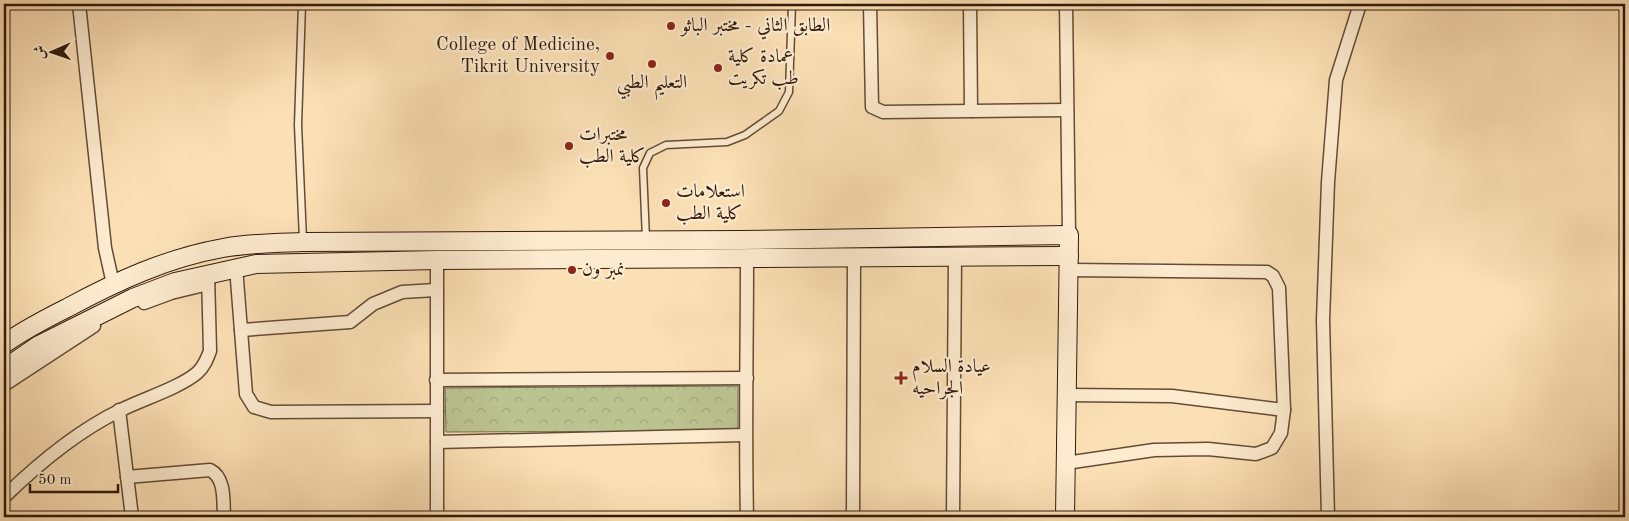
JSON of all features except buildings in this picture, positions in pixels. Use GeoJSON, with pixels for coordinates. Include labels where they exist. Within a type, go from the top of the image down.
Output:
{"type":"FeatureCollection","features":[{"type":"Feature","properties":{"kind":"street"},"geometry":{"type":"LineString","coordinates":[[79,4],[105,248],[113,284]]}},
{"type":"Feature","properties":{"kind":"street"},"geometry":{"type":"LineString","coordinates":[[870,4],[872,107],[883,112],[1067,110]]}},
{"type":"Feature","properties":{"kind":"street"},"geometry":{"type":"LineString","coordinates":[[970,4],[971,111]]}},
{"type":"Feature","properties":{"kind":"street"},"geometry":{"type":"LineString","coordinates":[[1065,517],[1069,263],[1066,4]]}},
{"type":"Feature","properties":{"kind":"street"},"geometry":{"type":"LineString","coordinates":[[1328,517],[1323,320],[1328,182],[1336,80],[1360,4]]}},
{"type":"Feature","properties":{"kind":"street"},"geometry":{"type":"LineString","coordinates":[[4,344],[21,332],[113,284],[156,266],[222,248],[242,245],[298,242],[1069,235]]}},
{"type":"Feature","properties":{"kind":"street"},"geometry":{"type":"LineString","coordinates":[[588,260],[589,240]]}},
{"type":"Feature","properties":{"kind":"street"},"geometry":{"type":"LineString","coordinates":[[292,263],[298,242]]}},
{"type":"Feature","properties":{"kind":"street"},"geometry":{"type":"LineString","coordinates":[[853,517],[854,257]]}},
{"type":"Feature","properties":{"kind":"street"},"geometry":{"type":"LineString","coordinates":[[954,517],[956,257]]}},
{"type":"Feature","properties":{"kind":"street"},"geometry":{"type":"LineString","coordinates":[[4,385],[67,342],[109,318],[236,268],[256,264],[437,260],[956,257],[1267,272],[1274,276],[1279,288],[1284,410],[1282,433],[1272,448],[1256,454],[1208,449],[1154,450],[1066,463]]}},
{"type":"Feature","properties":{"kind":"street"},"geometry":{"type":"LineString","coordinates":[[747,259],[745,435],[747,517]]}},
{"type":"Feature","properties":{"kind":"street"},"geometry":{"type":"LineString","coordinates":[[437,260],[437,517]]}},
{"type":"Feature","properties":{"kind":"street"},"geometry":{"type":"LineString","coordinates":[[236,268],[246,394],[254,407],[271,412],[436,410]]}},
{"type":"Feature","properties":{"kind":"street"},"geometry":{"type":"LineString","coordinates":[[4,369],[39,345],[133,298],[175,282],[208,279]]}},
{"type":"Feature","properties":{"kind":"street"},"geometry":{"type":"LineString","coordinates":[[4,497],[62,446],[94,425],[119,410],[187,380],[198,373],[206,363],[210,350],[208,279]]}},
{"type":"Feature","properties":{"kind":"street"},"geometry":{"type":"LineString","coordinates":[[241,330],[350,322],[373,304],[402,292],[436,290]]}},
{"type":"Feature","properties":{"kind":"street"},"geometry":{"type":"LineString","coordinates":[[436,380],[747,378]]}},
{"type":"Feature","properties":{"kind":"street"},"geometry":{"type":"LineString","coordinates":[[1067,395],[1172,396],[1284,410]]}},
{"type":"Feature","properties":{"kind":"street"},"geometry":{"type":"LineString","coordinates":[[119,410],[132,517]]}},
{"type":"Feature","properties":{"kind":"street"},"geometry":{"type":"LineString","coordinates":[[437,442],[745,435]]}},
{"type":"Feature","properties":{"kind":"street"},"geometry":{"type":"LineString","coordinates":[[127,477],[210,470],[216,473],[220,479],[224,517]]}},
{"type":"Feature","properties":{"kind":"lane"},"geometry":{"type":"LineString","coordinates":[[298,242],[298,125],[302,4]]}},
{"type":"Feature","properties":{"kind":"lane"},"geometry":{"type":"LineString","coordinates":[[646,240],[643,168],[650,153],[666,145],[727,142],[746,135],[779,111],[789,92],[792,4]]}},
{"type":"Feature","properties":{"kind":"green space"},"geometry":{"type":"Polygon","coordinates":[[[738,386],[738,431],[446,432],[445,388],[738,386]]]}},
{"type":"Feature","properties":{"kind":"place","name":"الطابق الثاني - مختبر الباثو"},"geometry":{"type":"Point","coordinates":[671,26]}},
{"type":"Feature","properties":{"kind":"place","name":"College of Medicine, Tikrit University"},"geometry":{"type":"Point","coordinates":[610,56]}},
{"type":"Feature","properties":{"kind":"place","name":"التعليم الطبي"},"geometry":{"type":"Point","coordinates":[652,64]}},
{"type":"Feature","properties":{"kind":"place","name":"عمادة كلية طب تكريت"},"geometry":{"type":"Point","coordinates":[718,68]}},
{"type":"Feature","properties":{"kind":"place","name":"مختبرات كلية الطب"},"geometry":{"type":"Point","coordinates":[569,146]}},
{"type":"Feature","properties":{"kind":"place","name":"استعلامات كلية الطب"},"geometry":{"type":"Point","coordinates":[666,203]}},
{"type":"Feature","properties":{"kind":"place","name":"نمبر ون"},"geometry":{"type":"Point","coordinates":[572,270]}},
{"type":"Feature","properties":{"kind":"place","name":"عيادة السلام الجراحيه"},"geometry":{"type":"Point","coordinates":[901,378]}}]}
